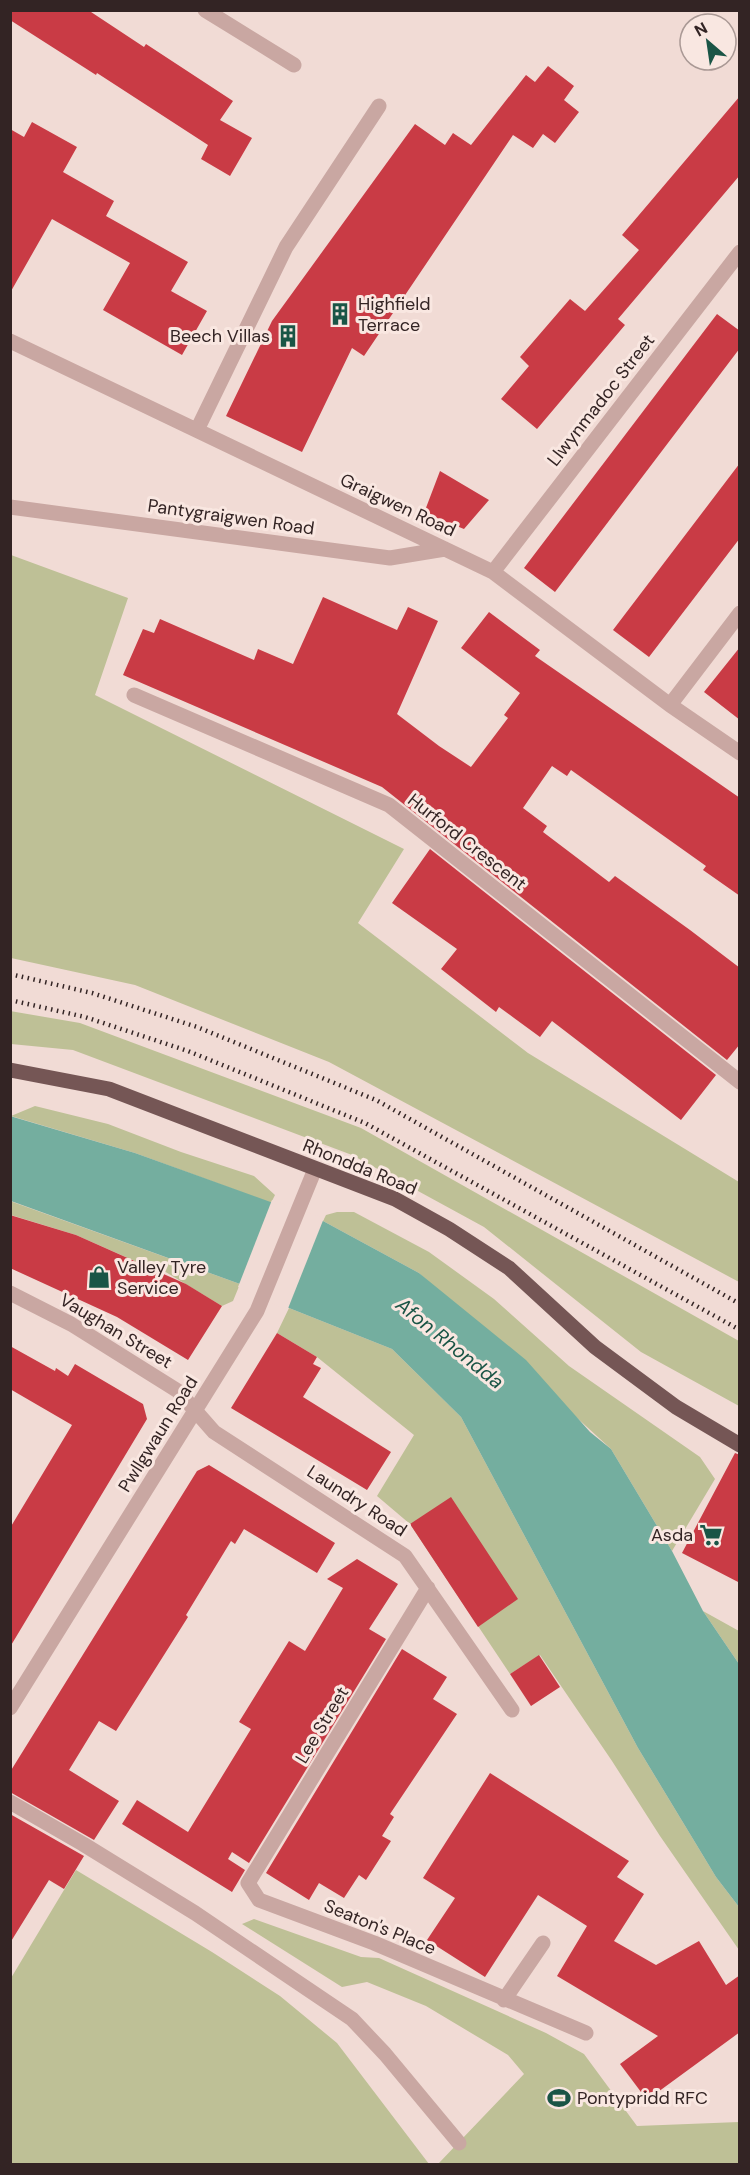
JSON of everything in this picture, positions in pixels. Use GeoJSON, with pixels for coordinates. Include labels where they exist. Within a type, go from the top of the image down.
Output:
{"type":"FeatureCollection","features":[{"type":"Feature","properties":{"kind":"main road","name":"Rhondda Road"},"geometry":{"type":"LineString","coordinates":[[10,1070],[108,1089],[395,1200],[449,1229],[509,1268],[596,1347],[675,1407],[740,1445]]}},
{"type":"Feature","properties":{"kind":"street"},"geometry":{"type":"LineString","coordinates":[[205,10],[294,65]]}},
{"type":"Feature","properties":{"kind":"street"},"geometry":{"type":"LineString","coordinates":[[196,430],[286,247],[379,106]]}},
{"type":"Feature","properties":{"kind":"street","name":"Llwynmadoc Street"},"geometry":{"type":"LineString","coordinates":[[493,572],[740,252]]}},
{"type":"Feature","properties":{"kind":"street","name":"Graigwen Road"},"geometry":{"type":"LineString","coordinates":[[10,340],[493,572],[670,705],[740,753]]}},
{"type":"Feature","properties":{"kind":"street","name":"Pantygraigwen Road"},"geometry":{"type":"LineString","coordinates":[[10,507],[390,558],[445,549]]}},
{"type":"Feature","properties":{"kind":"street"},"geometry":{"type":"LineString","coordinates":[[670,705],[740,614]]}},
{"type":"Feature","properties":{"kind":"street","name":"Hurford Crescent"},"geometry":{"type":"LineString","coordinates":[[134,695],[389,806],[740,1082]]}},
{"type":"Feature","properties":{"kind":"street","name":"Pwllgwaun Road"},"geometry":{"type":"LineString","coordinates":[[10,1708],[257,1311],[315,1169]]}},
{"type":"Feature","properties":{"kind":"street","name":"Vaughan Street"},"geometry":{"type":"LineString","coordinates":[[10,1293],[71,1324],[178,1391],[196,1410]]}},
{"type":"Feature","properties":{"kind":"street","name":"Laundry Road"},"geometry":{"type":"LineString","coordinates":[[196,1410],[214,1432],[405,1556],[512,1710]]}},
{"type":"Feature","properties":{"kind":"street","name":"Lee Street"},"geometry":{"type":"LineString","coordinates":[[248,1883],[429,1588]]}},
{"type":"Feature","properties":{"kind":"street"},"geometry":{"type":"LineString","coordinates":[[10,1802],[195,1913],[352,2019],[385,2054],[459,2144]]}},
{"type":"Feature","properties":{"kind":"street","name":"Seaton's Place"},"geometry":{"type":"LineString","coordinates":[[248,1883],[259,1900],[374,1943],[586,2033]]}},
{"type":"Feature","properties":{"kind":"street"},"geometry":{"type":"LineString","coordinates":[[504,2000],[543,1943]]}},
{"type":"Feature","properties":{"kind":"green space"},"geometry":{"type":"Polygon","coordinates":[[[11,555],[128,598],[95,695],[404,849],[358,923],[528,1053],[739,1182],[739,1282],[329,1062],[135,985],[11,958],[11,555]]]}},
{"type":"Feature","properties":{"kind":"green space"},"geometry":{"type":"Polygon","coordinates":[[[10,1011],[80,1023],[361,1128],[739,1341],[739,1406],[641,1352],[484,1227],[352,1155],[73,1050],[11,1044],[10,1011]]]}},
{"type":"Feature","properties":{"kind":"green space"},"geometry":{"type":"Polygon","coordinates":[[[35,1106],[108,1124],[181,1152],[254,1176],[275,1195],[271,1203],[135,1153],[11,1116],[35,1106]]]}},
{"type":"Feature","properties":{"kind":"green space"},"geometry":{"type":"Polygon","coordinates":[[[10,1201],[240,1284],[233,1301],[222,1306],[159,1268],[146,1266],[76,1235],[11,1215],[10,1201]]]}},
{"type":"Feature","properties":{"kind":"green space"},"geometry":{"type":"Polygon","coordinates":[[[337,1212],[354,1212],[429,1252],[494,1299],[569,1366],[700,1457],[715,1479],[672,1551],[611,1449],[419,1273],[323,1221],[326,1215],[337,1212]]]}},
{"type":"Feature","properties":{"kind":"green space"},"geometry":{"type":"Polygon","coordinates":[[[289,1308],[392,1349],[461,1417],[638,1748],[716,1877],[739,1907],[739,1950],[540,1655],[510,1674],[410,1524],[377,1496],[414,1435],[317,1357],[277,1333],[289,1308]]]}},
{"type":"Feature","properties":{"kind":"green space"},"geometry":{"type":"Polygon","coordinates":[[[703,1611],[739,1631],[739,1664],[703,1611]]]}},
{"type":"Feature","properties":{"kind":"green space"},"geometry":{"type":"Polygon","coordinates":[[[76,1870],[280,1996],[337,2043],[429,2164],[11,2164],[11,1978],[76,1870]]]}},
{"type":"Feature","properties":{"kind":"green space","name":"Pontypridd RFC"},"geometry":{"type":"Polygon","coordinates":[[[254,1919],[361,1957],[379,1958],[546,2033],[584,2054],[637,2126],[739,2122],[739,2164],[438,2164],[524,2074],[508,2055],[426,2006],[367,1982],[342,1987],[242,1924],[254,1919]]]}},
{"type":"Feature","properties":{"kind":"water","name":"Afon Rhondda"},"geometry":{"type":"Polygon","coordinates":[[[10,1116],[135,1153],[323,1221],[419,1273],[526,1360],[590,1432],[611,1449],[672,1551],[703,1611],[739,1664],[739,1907],[716,1877],[638,1748],[461,1417],[392,1349],[289,1308],[240,1284],[11,1201],[10,1116]]]}},
{"type":"Feature","properties":{"kind":"pier"},"geometry":{"type":"Polygon","coordinates":[[[272,1200],[324,1218],[287,1311],[238,1287],[272,1200]]]}},
{"type":"Feature","properties":{"kind":"building"},"geometry":{"type":"Polygon","coordinates":[[[10,10],[88,10],[144,47],[146,44],[233,101],[220,120],[252,138],[230,176],[201,159],[208,145],[10,20],[10,10]]]}},
{"type":"Feature","properties":{"kind":"building"},"geometry":{"type":"Polygon","coordinates":[[[548,66],[574,86],[564,100],[579,112],[555,143],[543,134],[533,148],[513,135],[364,356],[352,348],[302,452],[226,416],[272,321],[415,124],[445,145],[453,133],[471,145],[526,75],[535,82],[548,66]]]}},
{"type":"Feature","properties":{"kind":"building"},"geometry":{"type":"Polygon","coordinates":[[[740,96],[740,175],[618,319],[625,325],[537,429],[501,399],[529,366],[520,357],[570,299],[585,311],[639,250],[622,235],[740,96]]]}},
{"type":"Feature","properties":{"kind":"building"},"geometry":{"type":"Polygon","coordinates":[[[32,122],[77,147],[63,172],[114,201],[106,216],[188,262],[171,291],[207,311],[182,355],[103,310],[130,263],[52,219],[10,293],[10,129],[24,137],[32,122]]]}},
{"type":"Feature","properties":{"kind":"building"},"geometry":{"type":"Polygon","coordinates":[[[717,314],[740,331],[740,348],[555,592],[524,568],[717,314]]]}},
{"type":"Feature","properties":{"kind":"building"},"geometry":{"type":"Polygon","coordinates":[[[740,463],[740,538],[649,657],[613,630],[740,463]]]}},
{"type":"Feature","properties":{"kind":"building"},"geometry":{"type":"Polygon","coordinates":[[[440,471],[489,500],[464,529],[424,513],[440,471]]]}},
{"type":"Feature","properties":{"kind":"building"},"geometry":{"type":"Polygon","coordinates":[[[323,597],[397,630],[408,607],[438,621],[397,714],[471,767],[508,718],[504,715],[520,693],[461,648],[489,612],[540,650],[535,656],[740,798],[740,896],[703,870],[706,866],[571,770],[567,776],[552,766],[523,808],[547,826],[543,832],[609,882],[615,876],[740,968],[740,1044],[727,1060],[382,787],[123,675],[143,629],[154,633],[160,619],[254,660],[258,649],[293,664],[323,597]]]}},
{"type":"Feature","properties":{"kind":"building"},"geometry":{"type":"Polygon","coordinates":[[[740,647],[740,720],[704,692],[740,647]]]}},
{"type":"Feature","properties":{"kind":"building"},"geometry":{"type":"Polygon","coordinates":[[[430,849],[716,1075],[681,1120],[552,1021],[540,1037],[499,1007],[496,1012],[441,969],[457,949],[392,903],[430,849]]]}},
{"type":"Feature","properties":{"kind":"building"},"geometry":{"type":"Polygon","coordinates":[[[10,1215],[76,1235],[186,1284],[222,1306],[188,1360],[117,1317],[10,1268],[10,1215]]]}},
{"type":"Feature","properties":{"kind":"building"},"geometry":{"type":"Polygon","coordinates":[[[277,1333],[317,1357],[313,1364],[321,1368],[303,1397],[391,1452],[367,1490],[231,1408],[277,1333]]]}},
{"type":"Feature","properties":{"kind":"building"},"geometry":{"type":"Polygon","coordinates":[[[10,1346],[68,1376],[75,1364],[143,1404],[147,1419],[10,1647],[10,1528],[72,1425],[10,1389],[10,1346]]]}},
{"type":"Feature","properties":{"kind":"building","name":"Asda"},"geometry":{"type":"Polygon","coordinates":[[[735,1453],[740,1455],[740,1583],[682,1553],[735,1453]]]}},
{"type":"Feature","properties":{"kind":"building"},"geometry":{"type":"Polygon","coordinates":[[[209,1465],[335,1543],[317,1573],[244,1529],[235,1544],[231,1541],[186,1615],[188,1617],[116,1731],[99,1721],[69,1770],[119,1801],[94,1840],[10,1792],[10,1772],[197,1471],[209,1465]]]}},
{"type":"Feature","properties":{"kind":"building"},"geometry":{"type":"Polygon","coordinates":[[[451,1497],[518,1599],[478,1627],[410,1524],[451,1497]]]}},
{"type":"Feature","properties":{"kind":"building"},"geometry":{"type":"Polygon","coordinates":[[[357,1559],[398,1584],[369,1629],[386,1639],[249,1863],[232,1852],[228,1859],[245,1870],[232,1892],[122,1824],[137,1800],[188,1832],[251,1729],[239,1722],[289,1641],[305,1651],[343,1588],[327,1579],[357,1559]]]}},
{"type":"Feature","properties":{"kind":"building"},"geometry":{"type":"Polygon","coordinates":[[[402,1649],[447,1677],[433,1699],[457,1714],[390,1814],[394,1817],[382,1836],[391,1841],[366,1880],[359,1875],[344,1898],[319,1883],[309,1900],[266,1873],[402,1649]]]}},
{"type":"Feature","properties":{"kind":"building"},"geometry":{"type":"Polygon","coordinates":[[[539,1655],[560,1687],[531,1706],[510,1674],[539,1655]]]}},
{"type":"Feature","properties":{"kind":"building"},"geometry":{"type":"Polygon","coordinates":[[[490,1773],[629,1861],[617,1877],[644,1894],[614,1941],[656,1965],[699,1941],[726,1985],[740,1975],[740,2032],[647,2100],[620,2064],[658,2036],[557,1976],[587,1926],[538,1895],[485,1977],[427,1940],[455,1898],[423,1878],[490,1773]]]}},
{"type":"Feature","properties":{"kind":"building"},"geometry":{"type":"Polygon","coordinates":[[[10,1814],[84,1856],[64,1889],[49,1880],[10,1943],[10,1814]]]}},
{"type":"Feature","properties":{"kind":"railway"},"geometry":{"type":"LineString","coordinates":[[10,974],[92,993],[197,1027],[376,1100],[740,1304]]}},
{"type":"Feature","properties":{"kind":"railway"},"geometry":{"type":"LineString","coordinates":[[10,1000],[85,1017],[188,1051],[365,1123],[740,1330]]}},
{"type":"Feature","properties":{"kind":"place","name":"Highfield Terrace"},"geometry":{"type":"Point","coordinates":[340,314]}},
{"type":"Feature","properties":{"kind":"place","name":"Beech Villas"},"geometry":{"type":"Point","coordinates":[288,336]}},
{"type":"Feature","properties":{"kind":"place","name":"Valley Tyre Service"},"geometry":{"type":"Point","coordinates":[99,1277]}},
{"type":"Feature","properties":{"kind":"place","name":"Asda"},"geometry":{"type":"Point","coordinates":[711,1535]}},
{"type":"Feature","properties":{"kind":"place","name":"Pontypridd RFC"},"geometry":{"type":"Point","coordinates":[559,2098]}}]}
